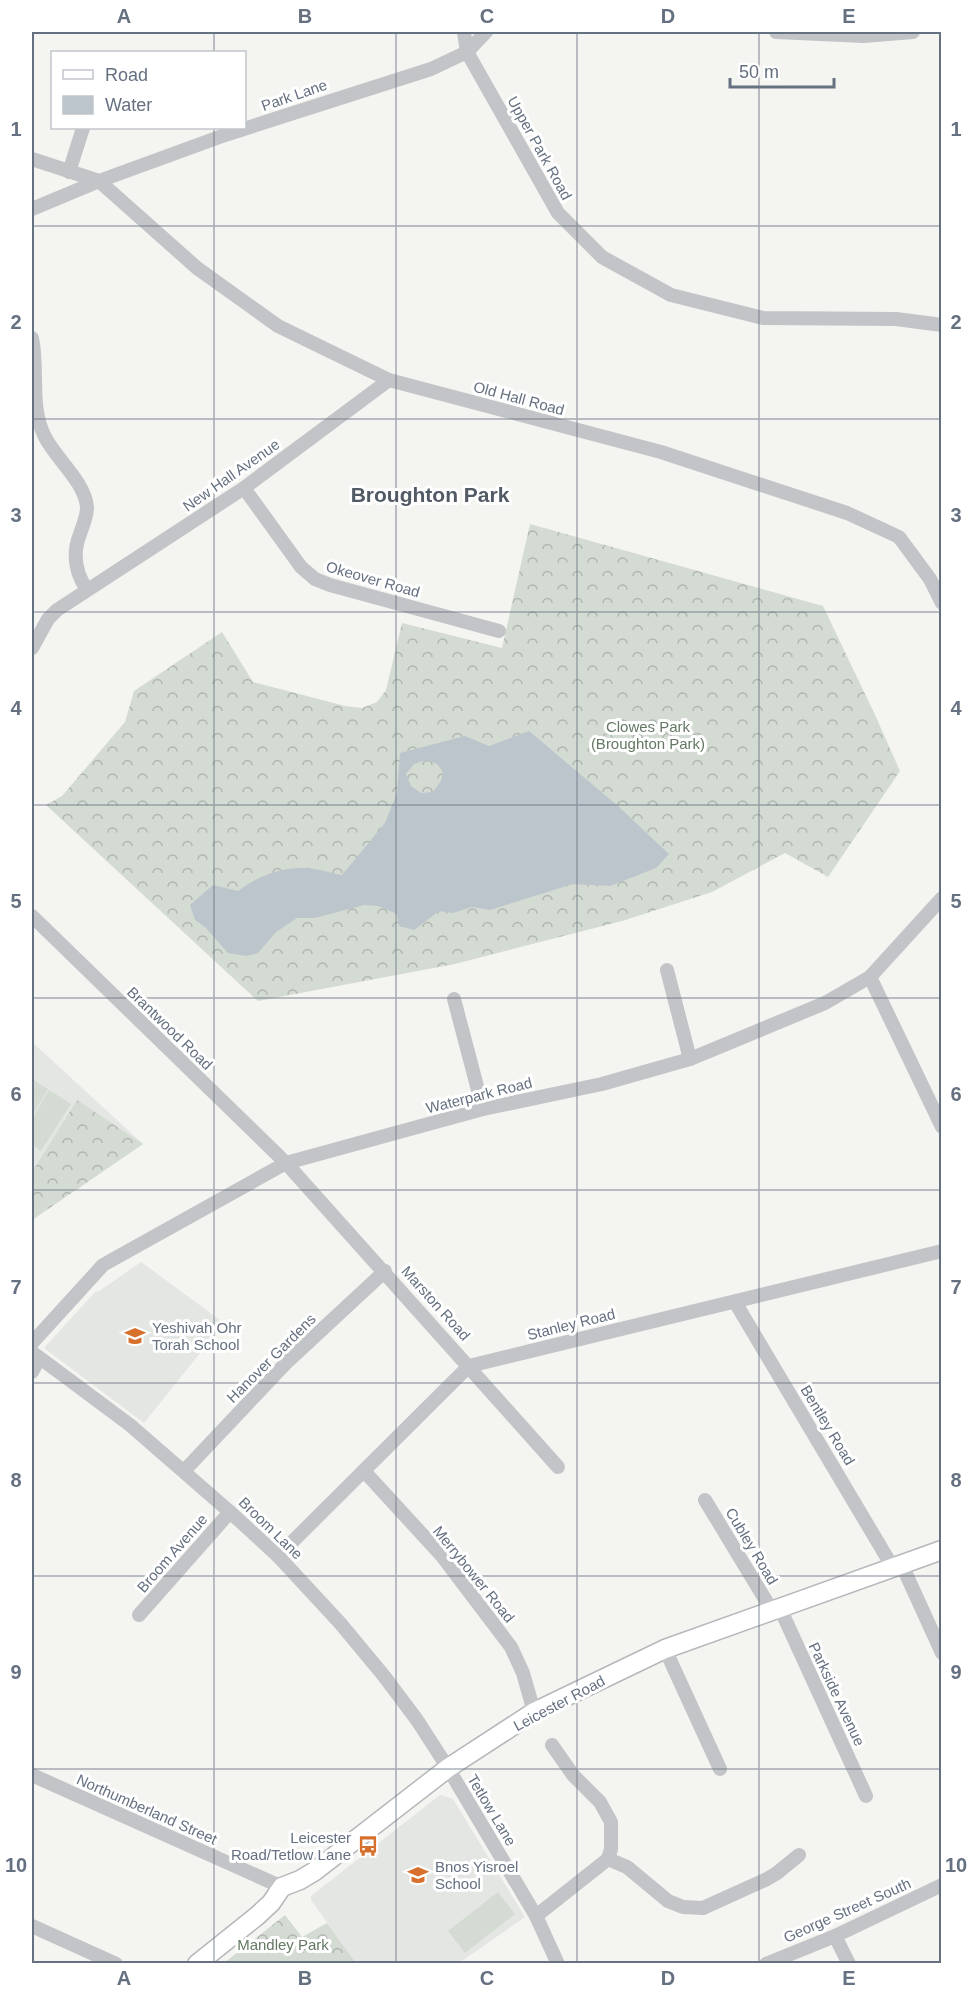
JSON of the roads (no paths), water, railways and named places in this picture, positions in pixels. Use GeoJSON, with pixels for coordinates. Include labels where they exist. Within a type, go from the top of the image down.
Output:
{"type":"FeatureCollection","features":[{"type":"Feature","properties":{"kind":"main road","name":"Leicester Road"},"geometry":{"type":"LineString","coordinates":[[197,1964],[272,1903],[282,1887],[315,1871],[448,1768],[534,1712],[665,1648],[897,1564],[942,1550]]}},
{"type":"Feature","properties":{"kind":"street","name":"Upper Park Road"},"geometry":{"type":"LineString","coordinates":[[464,32],[467,52],[558,213],[602,256],[671,295],[763,318],[896,319],[942,325]]}},
{"type":"Feature","properties":{"kind":"street"},"geometry":{"type":"LineString","coordinates":[[467,52],[486,32]]}},
{"type":"Feature","properties":{"kind":"street"},"geometry":{"type":"LineString","coordinates":[[776,32],[864,36],[913,32]]}},
{"type":"Feature","properties":{"kind":"street","name":"Park Lane"},"geometry":{"type":"LineString","coordinates":[[246,128],[431,69],[467,52]]}},
{"type":"Feature","properties":{"kind":"street"},"geometry":{"type":"LineString","coordinates":[[69,172],[83,129]]}},
{"type":"Feature","properties":{"kind":"street","name":"Park Lane"},"geometry":{"type":"LineString","coordinates":[[32,209],[244,129]]}},
{"type":"Feature","properties":{"kind":"street"},"geometry":{"type":"LineString","coordinates":[[32,159],[99,182]]}},
{"type":"Feature","properties":{"kind":"street","name":"Old Hall Road"},"geometry":{"type":"LineString","coordinates":[[99,182],[196,268],[278,326],[389,380],[661,452],[847,513],[899,537],[930,579],[942,603]]}},
{"type":"Feature","properties":{"kind":"street"},"geometry":{"type":"LineString","coordinates":[[32,338],[37,412],[44,436],[81,489],[87,508],[85,522],[77,544],[75,564],[87,590]]}},
{"type":"Feature","properties":{"kind":"street","name":"New Hall Avenue"},"geometry":{"type":"LineString","coordinates":[[32,648],[43,628],[57,610],[244,488],[389,380]]}},
{"type":"Feature","properties":{"kind":"street","name":"Okeover Road"},"geometry":{"type":"LineString","coordinates":[[244,488],[301,567],[315,579],[499,631]]}},
{"type":"Feature","properties":{"kind":"street","name":"Waterpark Road"},"geometry":{"type":"LineString","coordinates":[[32,1343],[103,1265],[286,1163],[483,1109],[602,1084],[690,1059],[825,1003],[870,977],[942,898]]}},
{"type":"Feature","properties":{"kind":"street","name":"Brantwood Road"},"geometry":{"type":"LineString","coordinates":[[32,916],[286,1163]]}},
{"type":"Feature","properties":{"kind":"street"},"geometry":{"type":"LineString","coordinates":[[668,970],[690,1059]]}},
{"type":"Feature","properties":{"kind":"street"},"geometry":{"type":"LineString","coordinates":[[870,977],[942,1127]]}},
{"type":"Feature","properties":{"kind":"street"},"geometry":{"type":"LineString","coordinates":[[454,999],[483,1109]]}},
{"type":"Feature","properties":{"kind":"street","name":"Marston Road"},"geometry":{"type":"LineString","coordinates":[[286,1163],[558,1467]]}},
{"type":"Feature","properties":{"kind":"street","name":"Stanley Road"},"geometry":{"type":"LineString","coordinates":[[469,1366],[942,1251]]}},
{"type":"Feature","properties":{"kind":"street","name":"Hanover Gardens"},"geometry":{"type":"LineString","coordinates":[[184,1471],[287,1362],[385,1271]]}},
{"type":"Feature","properties":{"kind":"street","name":"Bentley Road"},"geometry":{"type":"LineString","coordinates":[[735,1302],[897,1564],[942,1653]]}},
{"type":"Feature","properties":{"kind":"street"},"geometry":{"type":"LineString","coordinates":[[32,1372],[35,1355]]}},
{"type":"Feature","properties":{"kind":"street","name":"Broom Lane"},"geometry":{"type":"LineString","coordinates":[[35,1355],[130,1425],[279,1556],[384,1676],[417,1720],[448,1768]]}},
{"type":"Feature","properties":{"kind":"street"},"geometry":{"type":"LineString","coordinates":[[279,1556],[469,1366]]}},
{"type":"Feature","properties":{"kind":"street","name":"Merrybower Road"},"geometry":{"type":"LineString","coordinates":[[364,1472],[442,1556],[511,1647],[523,1673],[534,1712]]}},
{"type":"Feature","properties":{"kind":"street","name":"Cubley Road"},"geometry":{"type":"LineString","coordinates":[[705,1500],[775,1608]]}},
{"type":"Feature","properties":{"kind":"street","name":"Broom Avenue"},"geometry":{"type":"LineString","coordinates":[[140,1615],[230,1512]]}},
{"type":"Feature","properties":{"kind":"street","name":"Parkside Avenue"},"geometry":{"type":"LineString","coordinates":[[775,1608],[866,1796]]}},
{"type":"Feature","properties":{"kind":"street"},"geometry":{"type":"LineString","coordinates":[[665,1648],[720,1769]]}},
{"type":"Feature","properties":{"kind":"street"},"geometry":{"type":"LineString","coordinates":[[536,1916],[608,1859],[611,1849],[611,1822],[600,1802],[573,1775],[552,1745]]}},
{"type":"Feature","properties":{"kind":"street","name":"Tetlow Lane"},"geometry":{"type":"LineString","coordinates":[[448,1768],[536,1916],[558,1964]]}},
{"type":"Feature","properties":{"kind":"street","name":"Northumberland Street"},"geometry":{"type":"LineString","coordinates":[[32,1775],[282,1887]]}},
{"type":"Feature","properties":{"kind":"street"},"geometry":{"type":"LineString","coordinates":[[608,1859],[627,1867],[668,1901],[683,1907],[703,1908],[768,1879],[799,1855]]}},
{"type":"Feature","properties":{"kind":"street","name":"George Street South"},"geometry":{"type":"LineString","coordinates":[[766,1964],[835,1936],[942,1885]]}},
{"type":"Feature","properties":{"kind":"street"},"geometry":{"type":"LineString","coordinates":[[32,1926],[117,1964]]}},
{"type":"Feature","properties":{"kind":"street"},"geometry":{"type":"LineString","coordinates":[[835,1936],[849,1964]]}},
{"type":"Feature","properties":{"kind":"water"},"geometry":{"type":"Polygon","coordinates":[[[529,731],[618,806],[669,854],[656,868],[610,886],[573,884],[490,910],[472,907],[453,913],[439,911],[414,930],[399,926],[397,914],[378,906],[364,905],[315,918],[297,918],[276,932],[258,953],[246,956],[228,953],[205,927],[195,920],[190,905],[213,885],[238,891],[269,874],[295,868],[314,869],[342,875],[385,823],[397,793],[400,753],[465,736],[489,746],[529,731]],[[426,760],[414,764],[406,774],[411,786],[421,793],[433,792],[441,781],[443,772],[437,764],[426,760]]]}},
{"type":"Feature","properties":{"kind":"place","name":"Yeshivah Ohr Torah School"},"geometry":{"type":"Point","coordinates":[135,1336]}},
{"type":"Feature","properties":{"kind":"place","name":"Leicester Road/Tetlow Lane"},"geometry":{"type":"Point","coordinates":[368,1846]}},
{"type":"Feature","properties":{"kind":"place","name":"Bnos Yisroel School"},"geometry":{"type":"Point","coordinates":[418,1875]}},
{"type":"Feature","properties":{"kind":"district","name":"Broughton Park"},"geometry":{"type":"Point","coordinates":[430,494]}},
{"type":"Feature","properties":{"kind":"park label","name":"Clowes Park (Broughton Park)"},"geometry":{"type":"Point","coordinates":[648,734]}},
{"type":"Feature","properties":{"kind":"park label","name":"Mandley Park"},"geometry":{"type":"Point","coordinates":[283,1944]}}]}
